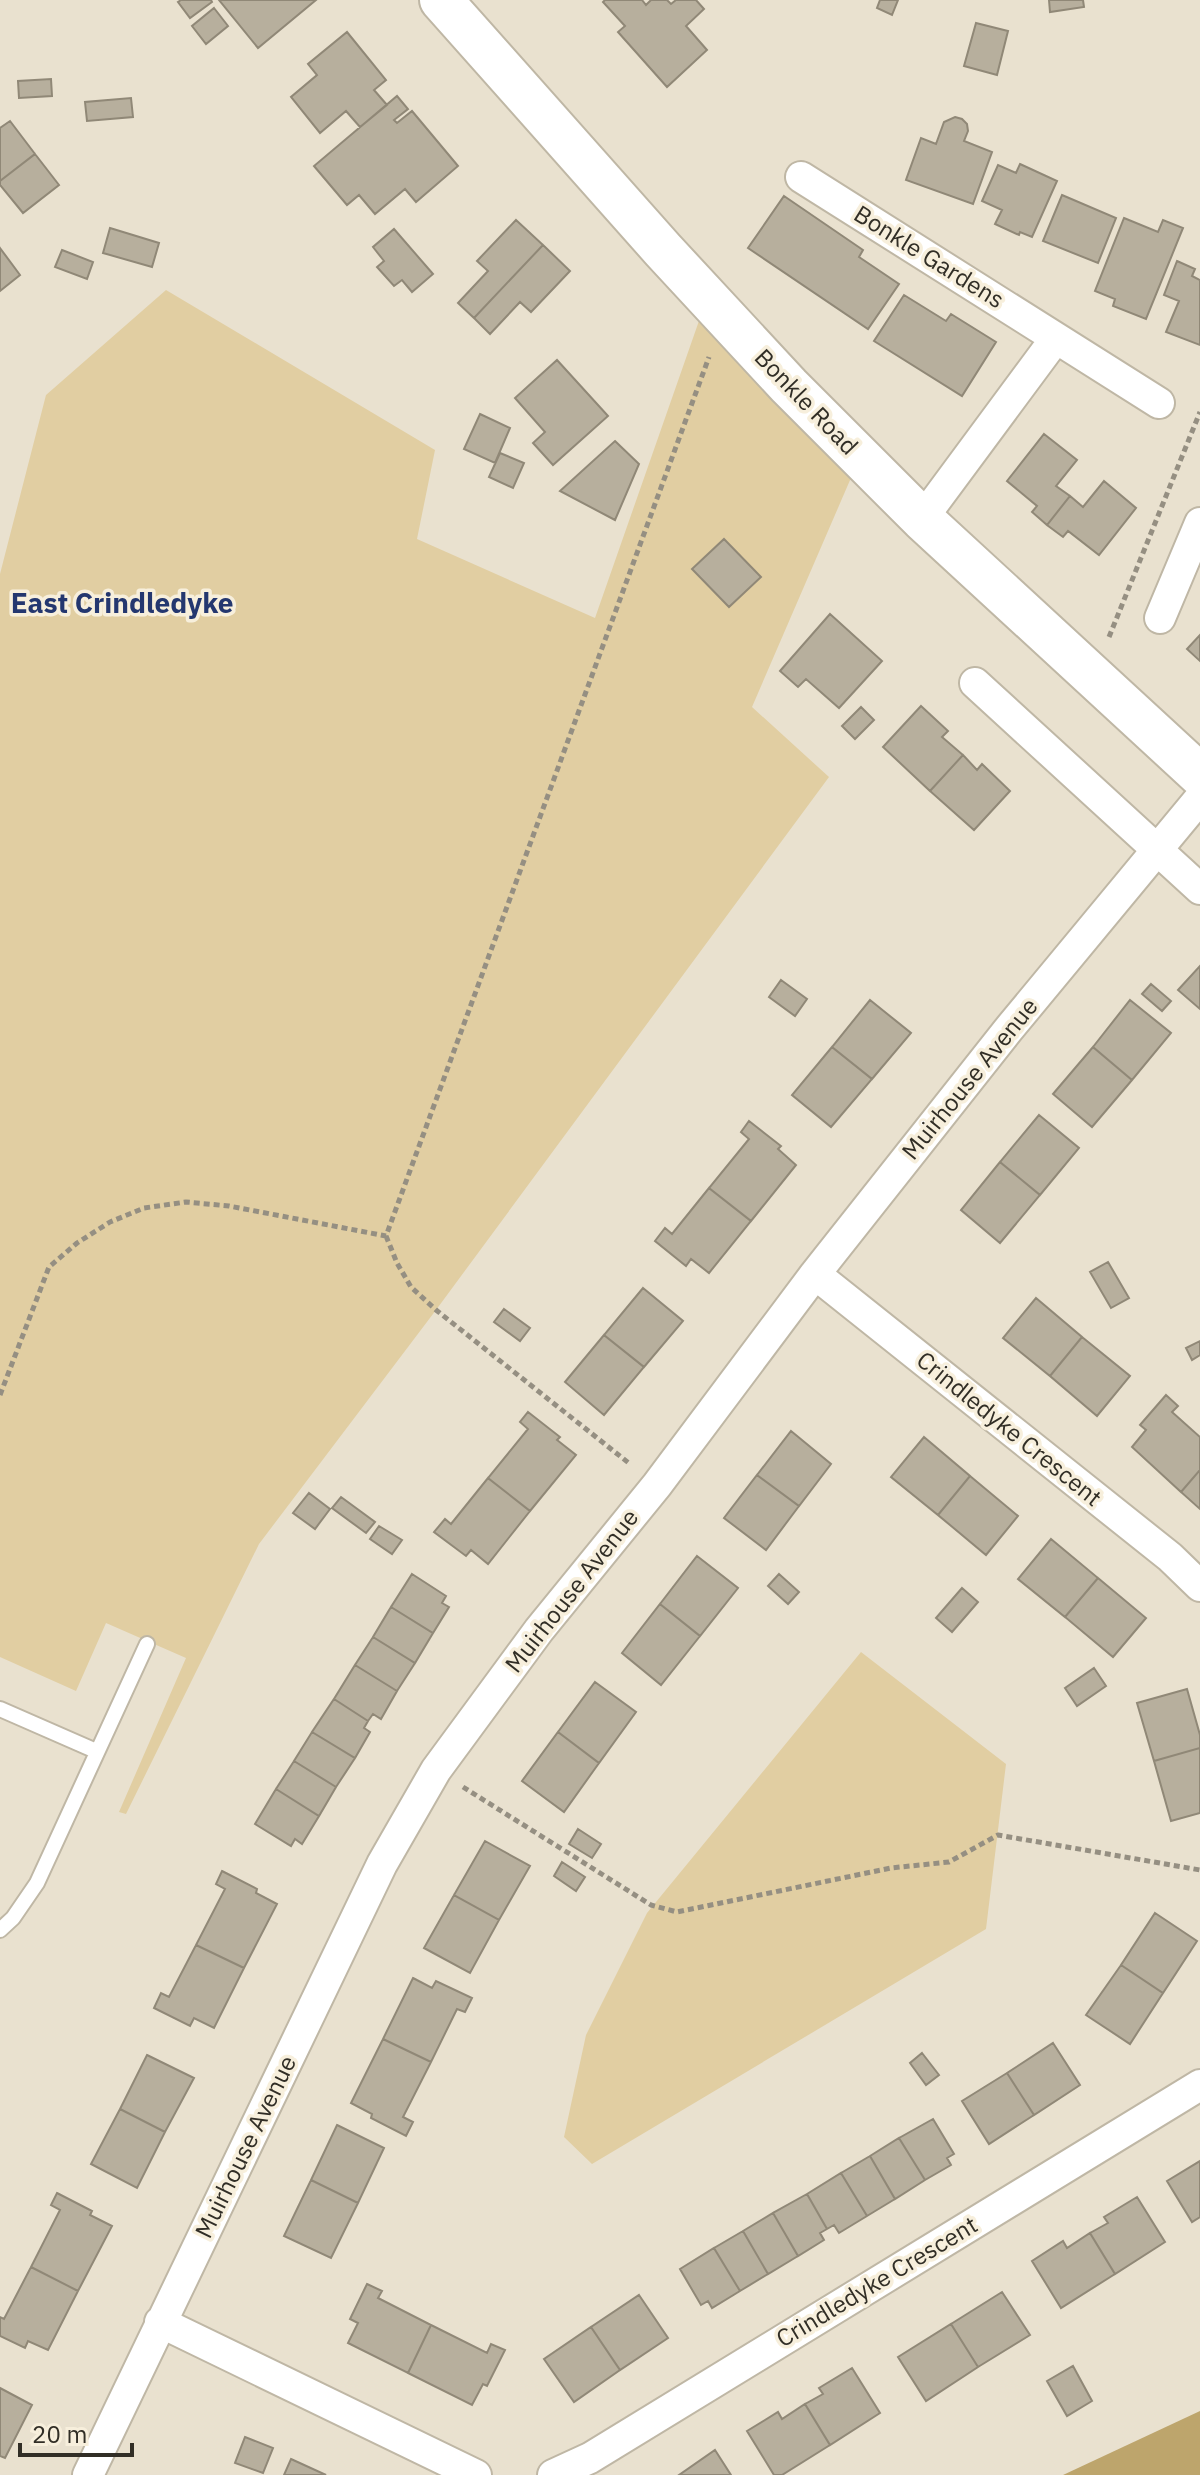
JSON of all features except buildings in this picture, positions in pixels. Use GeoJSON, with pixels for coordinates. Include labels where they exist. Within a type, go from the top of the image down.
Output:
{"type":"FeatureCollection","features":[{"type":"Feature","properties":{"kind":"street","name":"Bonkle Road"},"geometry":{"type":"LineString","coordinates":[[441,0],[789,386],[922,519],[1200,775]]}},
{"type":"Feature","properties":{"kind":"street","name":"Bonkle Gardens"},"geometry":{"type":"LineString","coordinates":[[801,177],[1159,403]]}},
{"type":"Feature","properties":{"kind":"street"},"geometry":{"type":"LineString","coordinates":[[922,519],[1056,338]]}},
{"type":"Feature","properties":{"kind":"street"},"geometry":{"type":"LineString","coordinates":[[1160,618],[1198,535]]}},
{"type":"Feature","properties":{"kind":"street"},"geometry":{"type":"LineString","coordinates":[[975,683],[1200,889]]}},
{"type":"Feature","properties":{"kind":"street","name":"Muirhouse Avenue"},"geometry":{"type":"LineString","coordinates":[[88,2475],[382,1864],[436,1770],[539,1630],[657,1485],[815,1274],[1008,1030],[1200,798]]}},
{"type":"Feature","properties":{"kind":"street","name":"Crindledyke Crescent"},"geometry":{"type":"LineString","coordinates":[[815,1274],[1170,1557],[1200,1586]]}},
{"type":"Feature","properties":{"kind":"street","name":"Crindledyke Crescent"},"geometry":{"type":"LineString","coordinates":[[553,2475],[590,2458],[1200,2085]]}},
{"type":"Feature","properties":{"kind":"street"},"geometry":{"type":"LineString","coordinates":[[160,2322],[476,2475]]}},
{"type":"Feature","properties":{"kind":"lane"},"geometry":{"type":"LineString","coordinates":[[0,1930],[13,1918],[37,1883],[147,1644]]}},
{"type":"Feature","properties":{"kind":"lane"},"geometry":{"type":"LineString","coordinates":[[0,1709],[96,1751]]}},
{"type":"Feature","properties":{"kind":"path"},"geometry":{"type":"LineString","coordinates":[[657,1485],[436,1310],[411,1287],[386,1236],[724,316]]}},
{"type":"Feature","properties":{"kind":"path"},"geometry":{"type":"LineString","coordinates":[[1094,675],[1200,412]]}},
{"type":"Feature","properties":{"kind":"path"},"geometry":{"type":"LineString","coordinates":[[0,1395],[49,1267],[77,1243],[110,1222],[144,1208],[186,1202],[229,1206],[386,1236]]}},
{"type":"Feature","properties":{"kind":"path"},"geometry":{"type":"LineString","coordinates":[[436,1770],[651,1905],[677,1912],[891,1868],[949,1862],[998,1835],[1200,1870]]}},
{"type":"Feature","properties":{"kind":"shaded area"},"geometry":{"type":"Polygon","coordinates":[[[166,290],[435,450],[417,539],[595,618],[707,298],[860,457],[752,707],[829,777],[436,1310],[259,1544],[126,1814],[119,1812],[186,1658],[106,1623],[76,1691],[0,1657],[0,574],[46,395],[166,290]]]}},
{"type":"Feature","properties":{"kind":"shaded area"},"geometry":{"type":"Polygon","coordinates":[[[861,1652],[1006,1764],[986,1929],[592,2164],[564,2137],[586,2035],[647,1913],[861,1652]]]}},
{"type":"Feature","properties":{"kind":"shaded area"},"geometry":{"type":"Polygon","coordinates":[[[1200,2411],[1200,2475],[1063,2475],[1200,2411]]]}},
{"type":"Feature","properties":{"kind":"district","name":"East Crindledyke"},"geometry":{"type":"Point","coordinates":[122,603]}}]}
